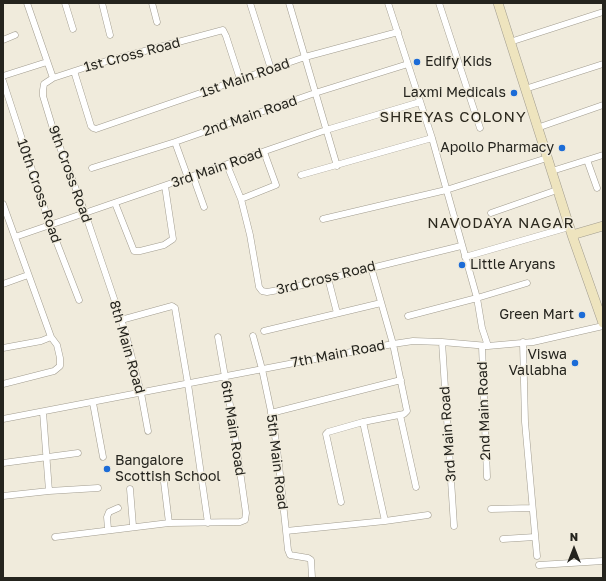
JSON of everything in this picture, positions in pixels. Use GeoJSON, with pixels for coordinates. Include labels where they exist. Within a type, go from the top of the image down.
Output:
{"type":"FeatureCollection","features":[{"type":"Feature","properties":{"kind":"main road"},"geometry":{"type":"LineString","coordinates":[[498,3],[570,231],[600,307],[603,323]]}},
{"type":"Feature","properties":{"kind":"main road"},"geometry":{"type":"LineString","coordinates":[[570,231],[603,226]]}},
{"type":"Feature","properties":{"kind":"street"},"geometry":{"type":"LineString","coordinates":[[26,3],[53,78]]}},
{"type":"Feature","properties":{"kind":"street"},"geometry":{"type":"LineString","coordinates":[[65,3],[73,29]]}},
{"type":"Feature","properties":{"kind":"street"},"geometry":{"type":"LineString","coordinates":[[102,3],[110,35]]}},
{"type":"Feature","properties":{"kind":"street"},"geometry":{"type":"LineString","coordinates":[[152,3],[157,22]]}},
{"type":"Feature","properties":{"kind":"street"},"geometry":{"type":"LineString","coordinates":[[250,3],[271,69]]}},
{"type":"Feature","properties":{"kind":"street"},"geometry":{"type":"LineString","coordinates":[[289,3],[337,166]]}},
{"type":"Feature","properties":{"kind":"street"},"geometry":{"type":"LineString","coordinates":[[388,3],[432,138],[446,190]]}},
{"type":"Feature","properties":{"kind":"street"},"geometry":{"type":"LineString","coordinates":[[439,3],[480,128]]}},
{"type":"Feature","properties":{"kind":"street"},"geometry":{"type":"LineString","coordinates":[[510,42],[603,12]]}},
{"type":"Feature","properties":{"kind":"street","name":"1st Cross Road"},"geometry":{"type":"LineString","coordinates":[[44,84],[53,78],[74,71],[222,30],[226,36],[240,79]]}},
{"type":"Feature","properties":{"kind":"street","name":"1st Main Road"},"geometry":{"type":"LineString","coordinates":[[74,71],[91,126],[93,128],[305,58],[398,32]]}},
{"type":"Feature","properties":{"kind":"street"},"geometry":{"type":"LineString","coordinates":[[3,40],[15,36]]}},
{"type":"Feature","properties":{"kind":"street"},"geometry":{"type":"LineString","coordinates":[[3,76],[47,62]]}},
{"type":"Feature","properties":{"kind":"street","name":"2nd Main Road"},"geometry":{"type":"LineString","coordinates":[[92,168],[175,142],[315,93],[408,64]]}},
{"type":"Feature","properties":{"kind":"street"},"geometry":{"type":"LineString","coordinates":[[525,89],[603,64]]}},
{"type":"Feature","properties":{"kind":"street","name":"10th Cross Road"},"geometry":{"type":"LineString","coordinates":[[3,81],[50,226],[79,300]]}},
{"type":"Feature","properties":{"kind":"street","name":"9th Cross Road"},"geometry":{"type":"LineString","coordinates":[[44,84],[43,96],[53,128],[102,263]]}},
{"type":"Feature","properties":{"kind":"street","name":"3rd Main Road"},"geometry":{"type":"LineString","coordinates":[[15,237],[326,130],[420,102]]}},
{"type":"Feature","properties":{"kind":"street"},"geometry":{"type":"LineString","coordinates":[[537,128],[603,105]]}},
{"type":"Feature","properties":{"kind":"street"},"geometry":{"type":"LineString","coordinates":[[301,175],[432,138]]}},
{"type":"Feature","properties":{"kind":"street"},"geometry":{"type":"LineString","coordinates":[[175,142],[204,207]]}},
{"type":"Feature","properties":{"kind":"street"},"geometry":{"type":"LineString","coordinates":[[227,164],[240,198],[276,185],[264,152]]}},
{"type":"Feature","properties":{"kind":"street"},"geometry":{"type":"LineString","coordinates":[[552,172],[603,155]]}},
{"type":"Feature","properties":{"kind":"street"},"geometry":{"type":"LineString","coordinates":[[323,219],[446,190],[547,158]]}},
{"type":"Feature","properties":{"kind":"street"},"geometry":{"type":"LineString","coordinates":[[587,160],[597,188]]}},
{"type":"Feature","properties":{"kind":"street"},"geometry":{"type":"LineString","coordinates":[[115,203],[134,251],[164,245],[173,239],[165,186]]}},
{"type":"Feature","properties":{"kind":"street","name":"2nd Main Road"},"geometry":{"type":"LineString","coordinates":[[446,190],[477,298],[485,346],[487,476]]}},
{"type":"Feature","properties":{"kind":"street"},"geometry":{"type":"LineString","coordinates":[[494,212],[557,190]]}},
{"type":"Feature","properties":{"kind":"street","name":"3rd Cross Road"},"geometry":{"type":"LineString","coordinates":[[240,198],[250,235],[259,287],[262,291],[266,292],[461,246]]}},
{"type":"Feature","properties":{"kind":"street"},"geometry":{"type":"LineString","coordinates":[[3,204],[51,337],[57,345],[60,358],[60,366],[54,371],[3,384]]}},
{"type":"Feature","properties":{"kind":"street"},"geometry":{"type":"LineString","coordinates":[[465,257],[570,231]]}},
{"type":"Feature","properties":{"kind":"street","name":"8th Main Road"},"geometry":{"type":"LineString","coordinates":[[102,263],[121,320],[141,393],[148,431]]}},
{"type":"Feature","properties":{"kind":"street"},"geometry":{"type":"LineString","coordinates":[[341,502],[326,434],[328,432],[363,422],[404,414],[407,411],[393,344],[371,267]]}},
{"type":"Feature","properties":{"kind":"street"},"geometry":{"type":"LineString","coordinates":[[3,284],[28,275]]}},
{"type":"Feature","properties":{"kind":"street"},"geometry":{"type":"LineString","coordinates":[[328,278],[337,313]]}},
{"type":"Feature","properties":{"kind":"street"},"geometry":{"type":"LineString","coordinates":[[408,316],[527,283]]}},
{"type":"Feature","properties":{"kind":"street"},"geometry":{"type":"LineString","coordinates":[[264,331],[382,303]]}},
{"type":"Feature","properties":{"kind":"street"},"geometry":{"type":"LineString","coordinates":[[55,537],[133,526],[169,523],[208,523],[188,384],[175,308],[172,306],[121,320]]}},
{"type":"Feature","properties":{"kind":"street","name":"7th Main Road"},"geometry":{"type":"LineString","coordinates":[[3,419],[93,403],[393,344],[413,341],[485,346],[533,342],[603,326]]}},
{"type":"Feature","properties":{"kind":"street","name":"5th Main Road"},"geometry":{"type":"LineString","coordinates":[[253,336],[262,369],[271,413],[279,465],[288,550],[290,556],[308,558],[311,560],[312,578]]}},
{"type":"Feature","properties":{"kind":"street"},"geometry":{"type":"LineString","coordinates":[[3,348],[41,341],[51,337]]}},
{"type":"Feature","properties":{"kind":"street","name":"6th Main Road"},"geometry":{"type":"LineString","coordinates":[[208,523],[240,522],[245,520],[246,513],[218,337]]}},
{"type":"Feature","properties":{"kind":"street","name":"3rd Main Road"},"geometry":{"type":"LineString","coordinates":[[442,342],[454,526]]}},
{"type":"Feature","properties":{"kind":"street"},"geometry":{"type":"LineString","coordinates":[[523,342],[525,422],[537,556]]}},
{"type":"Feature","properties":{"kind":"street"},"geometry":{"type":"LineString","coordinates":[[271,413],[401,380]]}},
{"type":"Feature","properties":{"kind":"street"},"geometry":{"type":"LineString","coordinates":[[93,403],[103,457]]}},
{"type":"Feature","properties":{"kind":"street"},"geometry":{"type":"LineString","coordinates":[[43,412],[48,491]]}},
{"type":"Feature","properties":{"kind":"street"},"geometry":{"type":"LineString","coordinates":[[400,415],[416,487]]}},
{"type":"Feature","properties":{"kind":"street"},"geometry":{"type":"LineString","coordinates":[[363,422],[385,521]]}},
{"type":"Feature","properties":{"kind":"street"},"geometry":{"type":"LineString","coordinates":[[3,463],[46,456],[78,453]]}},
{"type":"Feature","properties":{"kind":"street"},"geometry":{"type":"LineString","coordinates":[[164,482],[169,523]]}},
{"type":"Feature","properties":{"kind":"street"},"geometry":{"type":"LineString","coordinates":[[3,496],[48,491],[98,488]]}},
{"type":"Feature","properties":{"kind":"street"},"geometry":{"type":"LineString","coordinates":[[130,489],[133,526]]}},
{"type":"Feature","properties":{"kind":"street"},"geometry":{"type":"LineString","coordinates":[[108,530],[107,517],[109,512],[118,508]]}},
{"type":"Feature","properties":{"kind":"street"},"geometry":{"type":"LineString","coordinates":[[490,510],[532,508]]}},
{"type":"Feature","properties":{"kind":"street"},"geometry":{"type":"LineString","coordinates":[[286,531],[428,515]]}},
{"type":"Feature","properties":{"kind":"street"},"geometry":{"type":"LineString","coordinates":[[503,540],[535,537]]}},
{"type":"Feature","properties":{"kind":"street"},"geometry":{"type":"LineString","coordinates":[[538,565],[603,561]]}},
{"type":"Feature","properties":{"kind":"place","name":"Edify Kids"},"geometry":{"type":"Point","coordinates":[417,62]}},
{"type":"Feature","properties":{"kind":"place","name":"Laxmi Medicals"},"geometry":{"type":"Point","coordinates":[514,93]}},
{"type":"Feature","properties":{"kind":"place","name":"Apollo Pharmacy"},"geometry":{"type":"Point","coordinates":[562,148]}},
{"type":"Feature","properties":{"kind":"place","name":"Little Aryans"},"geometry":{"type":"Point","coordinates":[462,265]}},
{"type":"Feature","properties":{"kind":"place","name":"Green Mart"},"geometry":{"type":"Point","coordinates":[582,315]}},
{"type":"Feature","properties":{"kind":"place","name":"Viswa Vallabha"},"geometry":{"type":"Point","coordinates":[575,363]}},
{"type":"Feature","properties":{"kind":"place","name":"Bangalore Scottish School"},"geometry":{"type":"Point","coordinates":[107,469]}},
{"type":"Feature","properties":{"kind":"district","name":"SHREYAS COLONY"},"geometry":{"type":"Point","coordinates":[453,117]}},
{"type":"Feature","properties":{"kind":"district","name":"NAVODAYA NAGAR"},"geometry":{"type":"Point","coordinates":[501,223]}}]}
